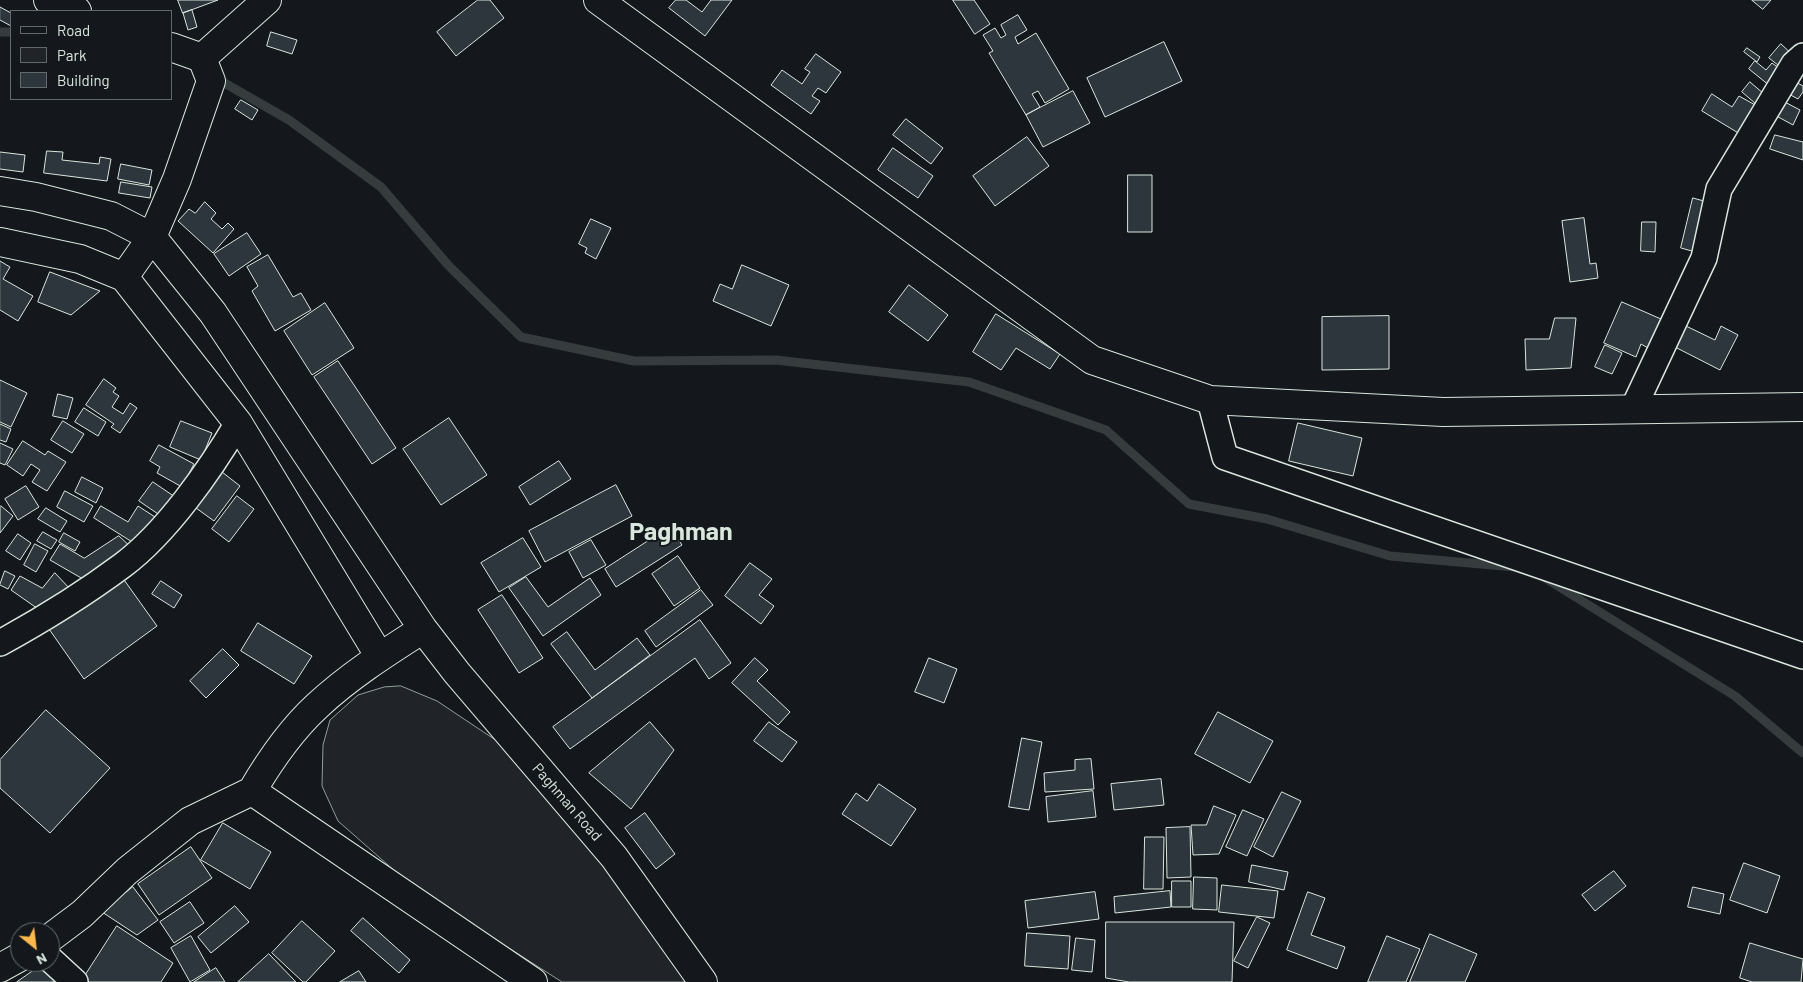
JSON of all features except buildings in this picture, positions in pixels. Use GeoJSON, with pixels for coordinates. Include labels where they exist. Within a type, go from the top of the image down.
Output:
{"type":"FeatureCollection","features":[{"type":"Feature","properties":{"kind":"main road"},"geometry":{"type":"LineString","coordinates":[[48,0],[74,10]]}},
{"type":"Feature","properties":{"kind":"main road"},"geometry":{"type":"LineString","coordinates":[[202,58],[267,0]]}},
{"type":"Feature","properties":{"kind":"main road"},"geometry":{"type":"LineString","coordinates":[[598,0],[1092,360],[1210,400],[1443,412],[1803,407]]}},
{"type":"Feature","properties":{"kind":"main road"},"geometry":{"type":"LineString","coordinates":[[124,276],[152,237],[178,179],[211,81],[202,58],[172,47]]}},
{"type":"Feature","properties":{"kind":"main road"},"geometry":{"type":"LineString","coordinates":[[0,191],[36,196],[111,216],[152,237]]}},
{"type":"Feature","properties":{"kind":"main road","name":"Paghman Road"},"geometry":{"type":"LineString","coordinates":[[152,237],[213,313],[423,629],[457,673],[614,857],[703,982]]}},
{"type":"Feature","properties":{"kind":"main road"},"geometry":{"type":"LineString","coordinates":[[0,242],[80,259],[124,276],[238,423],[380,657]]}},
{"type":"Feature","properties":{"kind":"main road"},"geometry":{"type":"LineString","coordinates":[[60,930],[82,914],[127,870],[190,821],[252,791],[268,764],[316,706],[380,657],[423,629]]}},
{"type":"Feature","properties":{"kind":"main road"},"geometry":{"type":"LineString","coordinates":[[252,791],[533,982]]}},
{"type":"Feature","properties":{"kind":"street"},"geometry":{"type":"LineString","coordinates":[[1633,409],[1704,258],[1719,189],[1794,64],[1803,56]]}},
{"type":"Feature","properties":{"kind":"street"},"geometry":{"type":"LineString","coordinates":[[1210,400],[1226,457],[1803,656]]}},
{"type":"Feature","properties":{"kind":"street"},"geometry":{"type":"LineString","coordinates":[[0,643],[29,627],[124,564],[160,529],[216,460],[238,423]]}},
{"type":"Feature","properties":{"kind":"street"},"geometry":{"type":"LineString","coordinates":[[60,968],[75,982]]}},
{"type":"Feature","properties":{"kind":"green space"},"geometry":{"type":"Polygon","coordinates":[[[401,686],[437,701],[500,743],[609,865],[687,982],[562,982],[412,886],[338,821],[322,786],[323,745],[330,720],[358,695],[384,687],[401,686]]]}},
{"type":"Feature","properties":{"kind":"waterway"},"geometry":{"type":"LineString","coordinates":[[0,32],[10,32]]}},
{"type":"Feature","properties":{"kind":"waterway"},"geometry":{"type":"LineString","coordinates":[[214,77],[289,120],[381,187],[448,265],[521,337],[634,361],[776,360],[969,382],[1106,430],[1189,504],[1267,519],[1390,556],[1515,567]]}},
{"type":"Feature","properties":{"kind":"waterway"},"geometry":{"type":"LineString","coordinates":[[1545,578],[1735,696],[1803,753]]}},
{"type":"Feature","properties":{"kind":"district","name":"Paghman"},"geometry":{"type":"Point","coordinates":[681,532]}}]}
